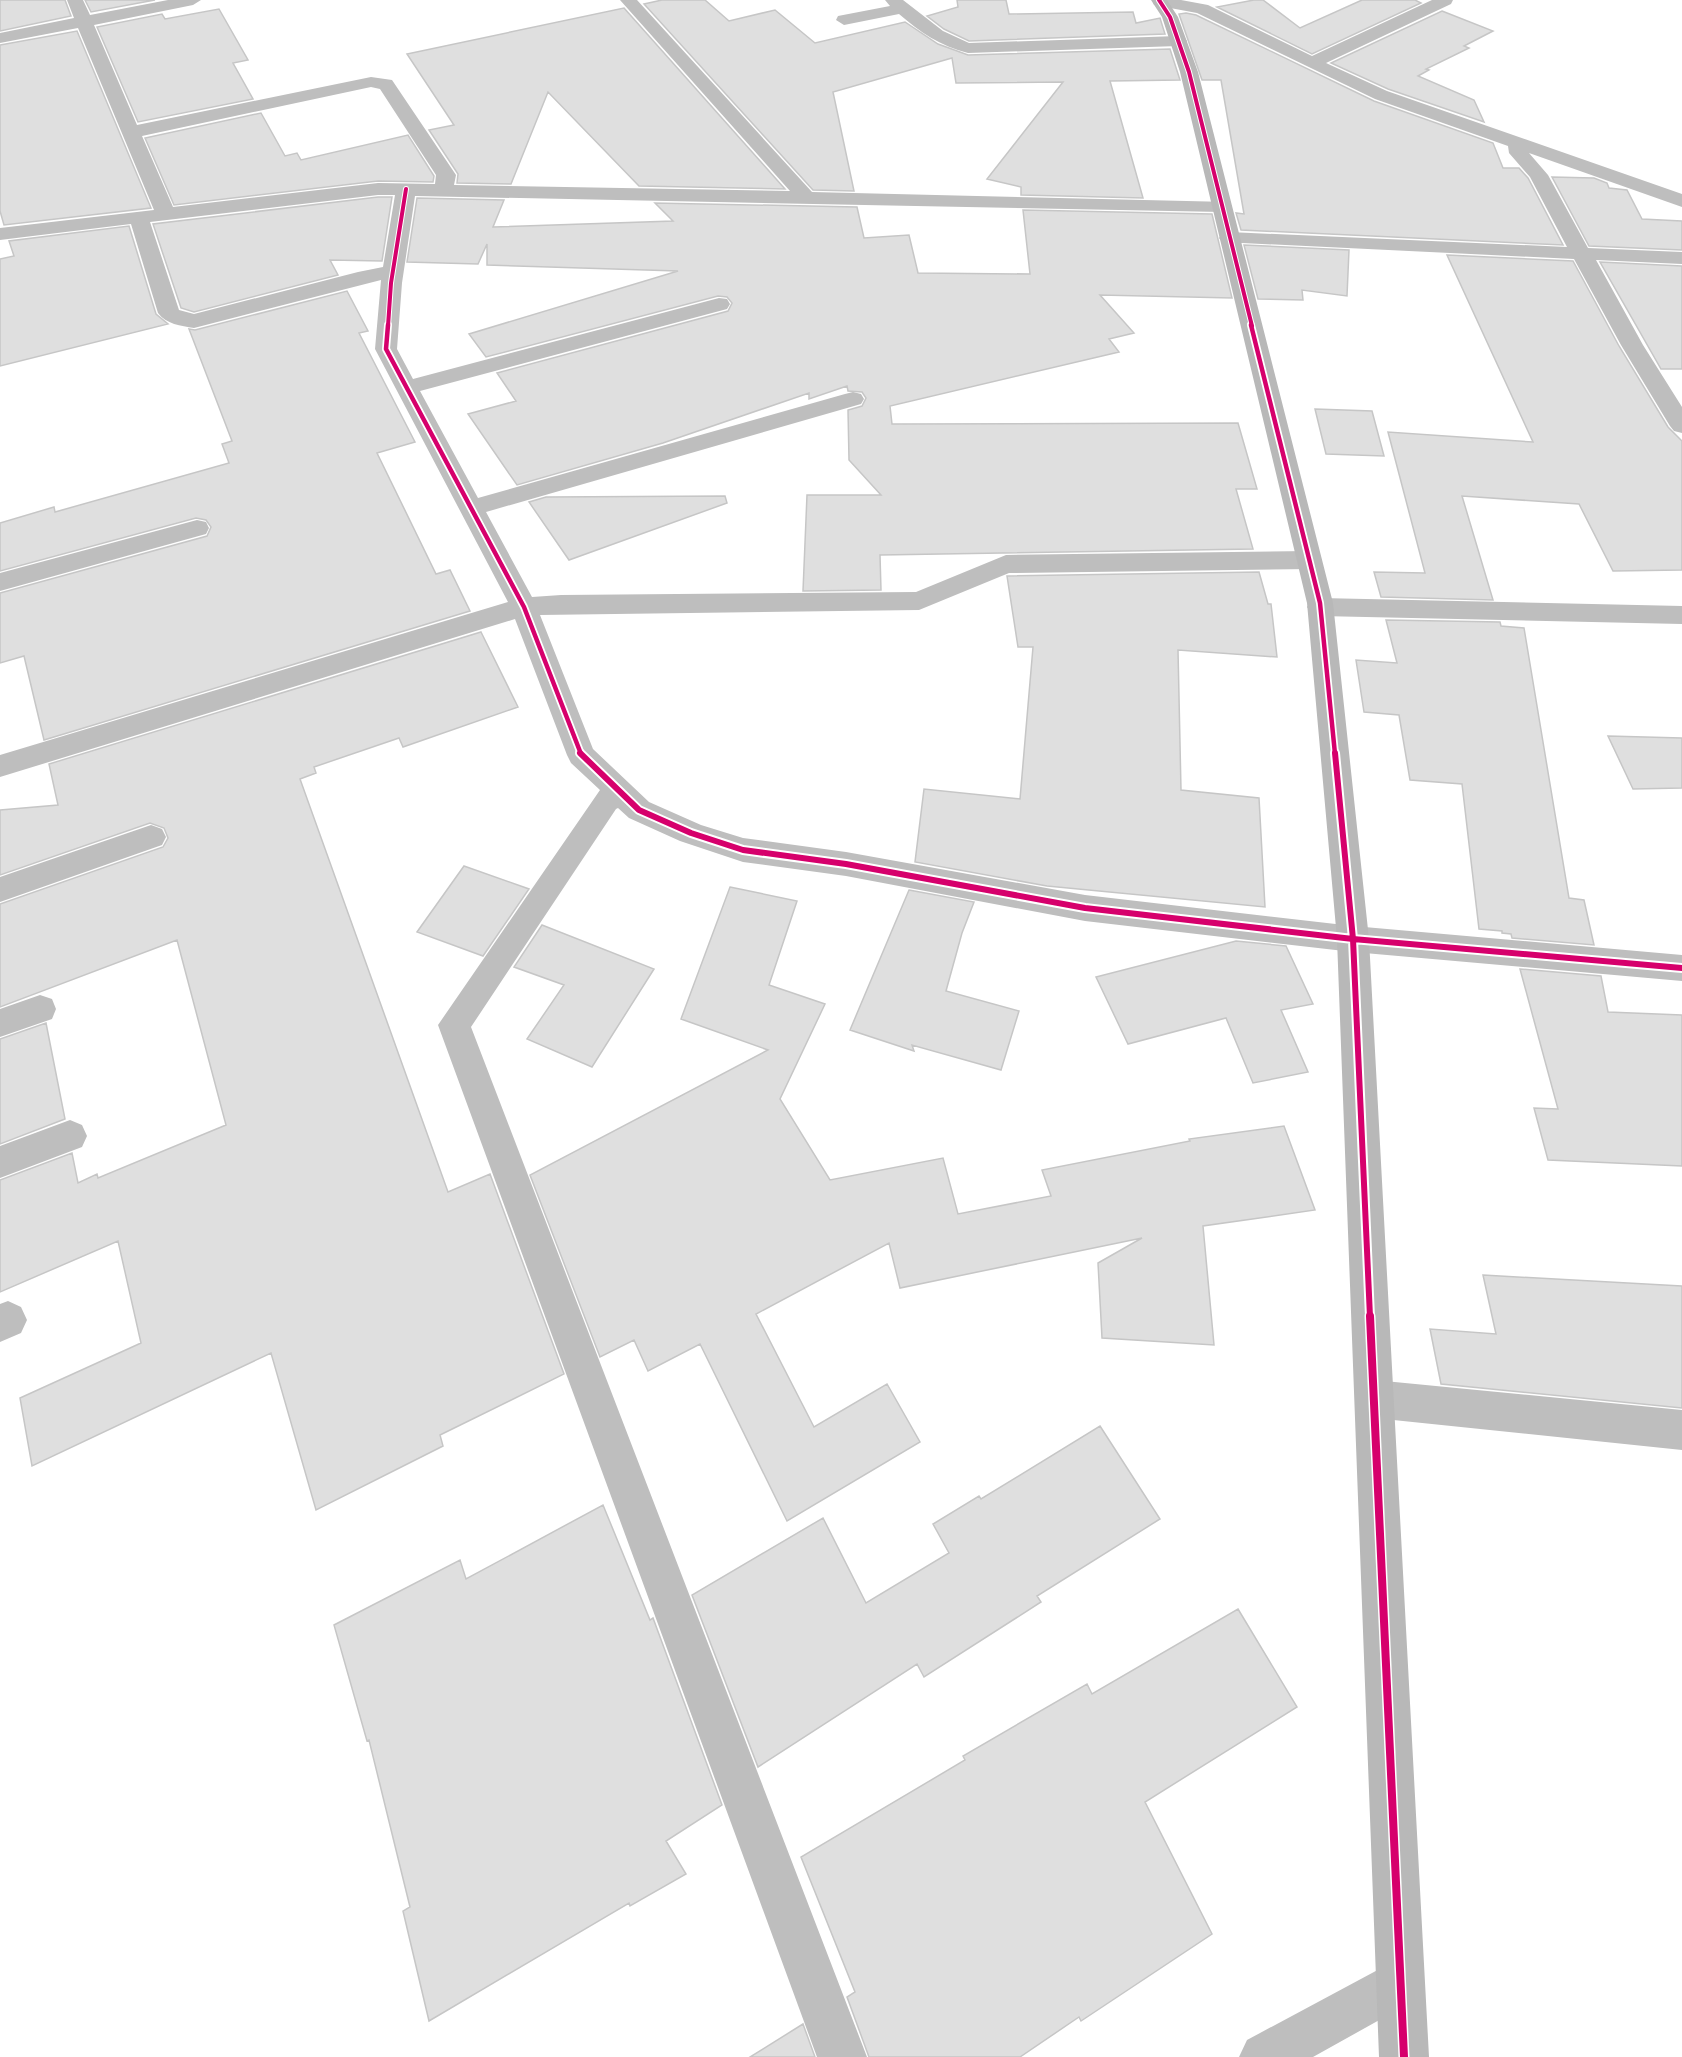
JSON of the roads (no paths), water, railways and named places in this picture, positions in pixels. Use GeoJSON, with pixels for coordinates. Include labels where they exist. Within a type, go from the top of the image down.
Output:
{"type":"FeatureCollection","features":[{"type":"Feature","properties":{"kind":"street"},"geometry":{"type":"LineString","coordinates":[[75,0],[165,213]]}},
{"type":"Feature","properties":{"kind":"street"},"geometry":{"type":"LineString","coordinates":[[0,38],[193,0]]}},
{"type":"Feature","properties":{"kind":"street"},"geometry":{"type":"LineString","coordinates":[[628,0],[807,198]]}},
{"type":"Feature","properties":{"kind":"street"},"geometry":{"type":"LineString","coordinates":[[1159,0],[1202,9],[1382,95],[1682,201]]}},
{"type":"Feature","properties":{"kind":"street"},"geometry":{"type":"LineString","coordinates":[[1159,0],[1170,17],[1189,72],[1320,607],[1353,939],[1404,2057]]}},
{"type":"Feature","properties":{"kind":"street"},"geometry":{"type":"LineString","coordinates":[[1312,63],[1446,0]]}},
{"type":"Feature","properties":{"kind":"street"},"geometry":{"type":"LineString","coordinates":[[844,20],[898,4],[944,41],[968,48],[1178,41]]}},
{"type":"Feature","properties":{"kind":"street"},"geometry":{"type":"LineString","coordinates":[[132,132],[371,82],[386,84],[446,175],[444,190]]}},
{"type":"Feature","properties":{"kind":"street"},"geometry":{"type":"LineString","coordinates":[[1517,142],[1518,153],[1538,175],[1632,345],[1682,426]]}},
{"type":"Feature","properties":{"kind":"street"},"geometry":{"type":"LineString","coordinates":[[0,234],[378,189],[1222,206]]}},
{"type":"Feature","properties":{"kind":"street"},"geometry":{"type":"LineString","coordinates":[[406,189],[386,327],[386,349],[524,607],[581,755],[639,810],[691,832],[743,850],[846,864],[1085,908],[1353,939],[1682,968]]}},
{"type":"Feature","properties":{"kind":"street"},"geometry":{"type":"LineString","coordinates":[[138,216],[169,313],[182,320],[194,321],[365,276],[393,272]]}},
{"type":"Feature","properties":{"kind":"street"},"geometry":{"type":"LineString","coordinates":[[1229,238],[1682,258]]}},
{"type":"Feature","properties":{"kind":"street"},"geometry":{"type":"LineString","coordinates":[[407,388],[719,304]]}},
{"type":"Feature","properties":{"kind":"street"},"geometry":{"type":"LineString","coordinates":[[471,508],[853,399]]}},
{"type":"Feature","properties":{"kind":"street"},"geometry":{"type":"LineString","coordinates":[[0,582],[197,528]]}},
{"type":"Feature","properties":{"kind":"street"},"geometry":{"type":"LineString","coordinates":[[0,766],[524,607],[561,604],[919,601],[1006,564],[1309,560]]}},
{"type":"Feature","properties":{"kind":"street"},"geometry":{"type":"LineString","coordinates":[[1320,607],[1682,615]]}},
{"type":"Feature","properties":{"kind":"street"},"geometry":{"type":"LineString","coordinates":[[619,792],[606,801],[454,1025],[842,2057]]}},
{"type":"Feature","properties":{"kind":"street"},"geometry":{"type":"LineString","coordinates":[[0,890],[151,837]]}},
{"type":"Feature","properties":{"kind":"street"},"geometry":{"type":"LineString","coordinates":[[0,1023],[40,1009]]}},
{"type":"Feature","properties":{"kind":"street"},"geometry":{"type":"LineString","coordinates":[[0,1162],[70,1136]]}},
{"type":"Feature","properties":{"kind":"street"},"geometry":{"type":"LineString","coordinates":[[1374,1399],[1682,1430]]}},
{"type":"Feature","properties":{"kind":"street"},"geometry":{"type":"LineString","coordinates":[[1264,2057],[1400,1982]]}}]}
